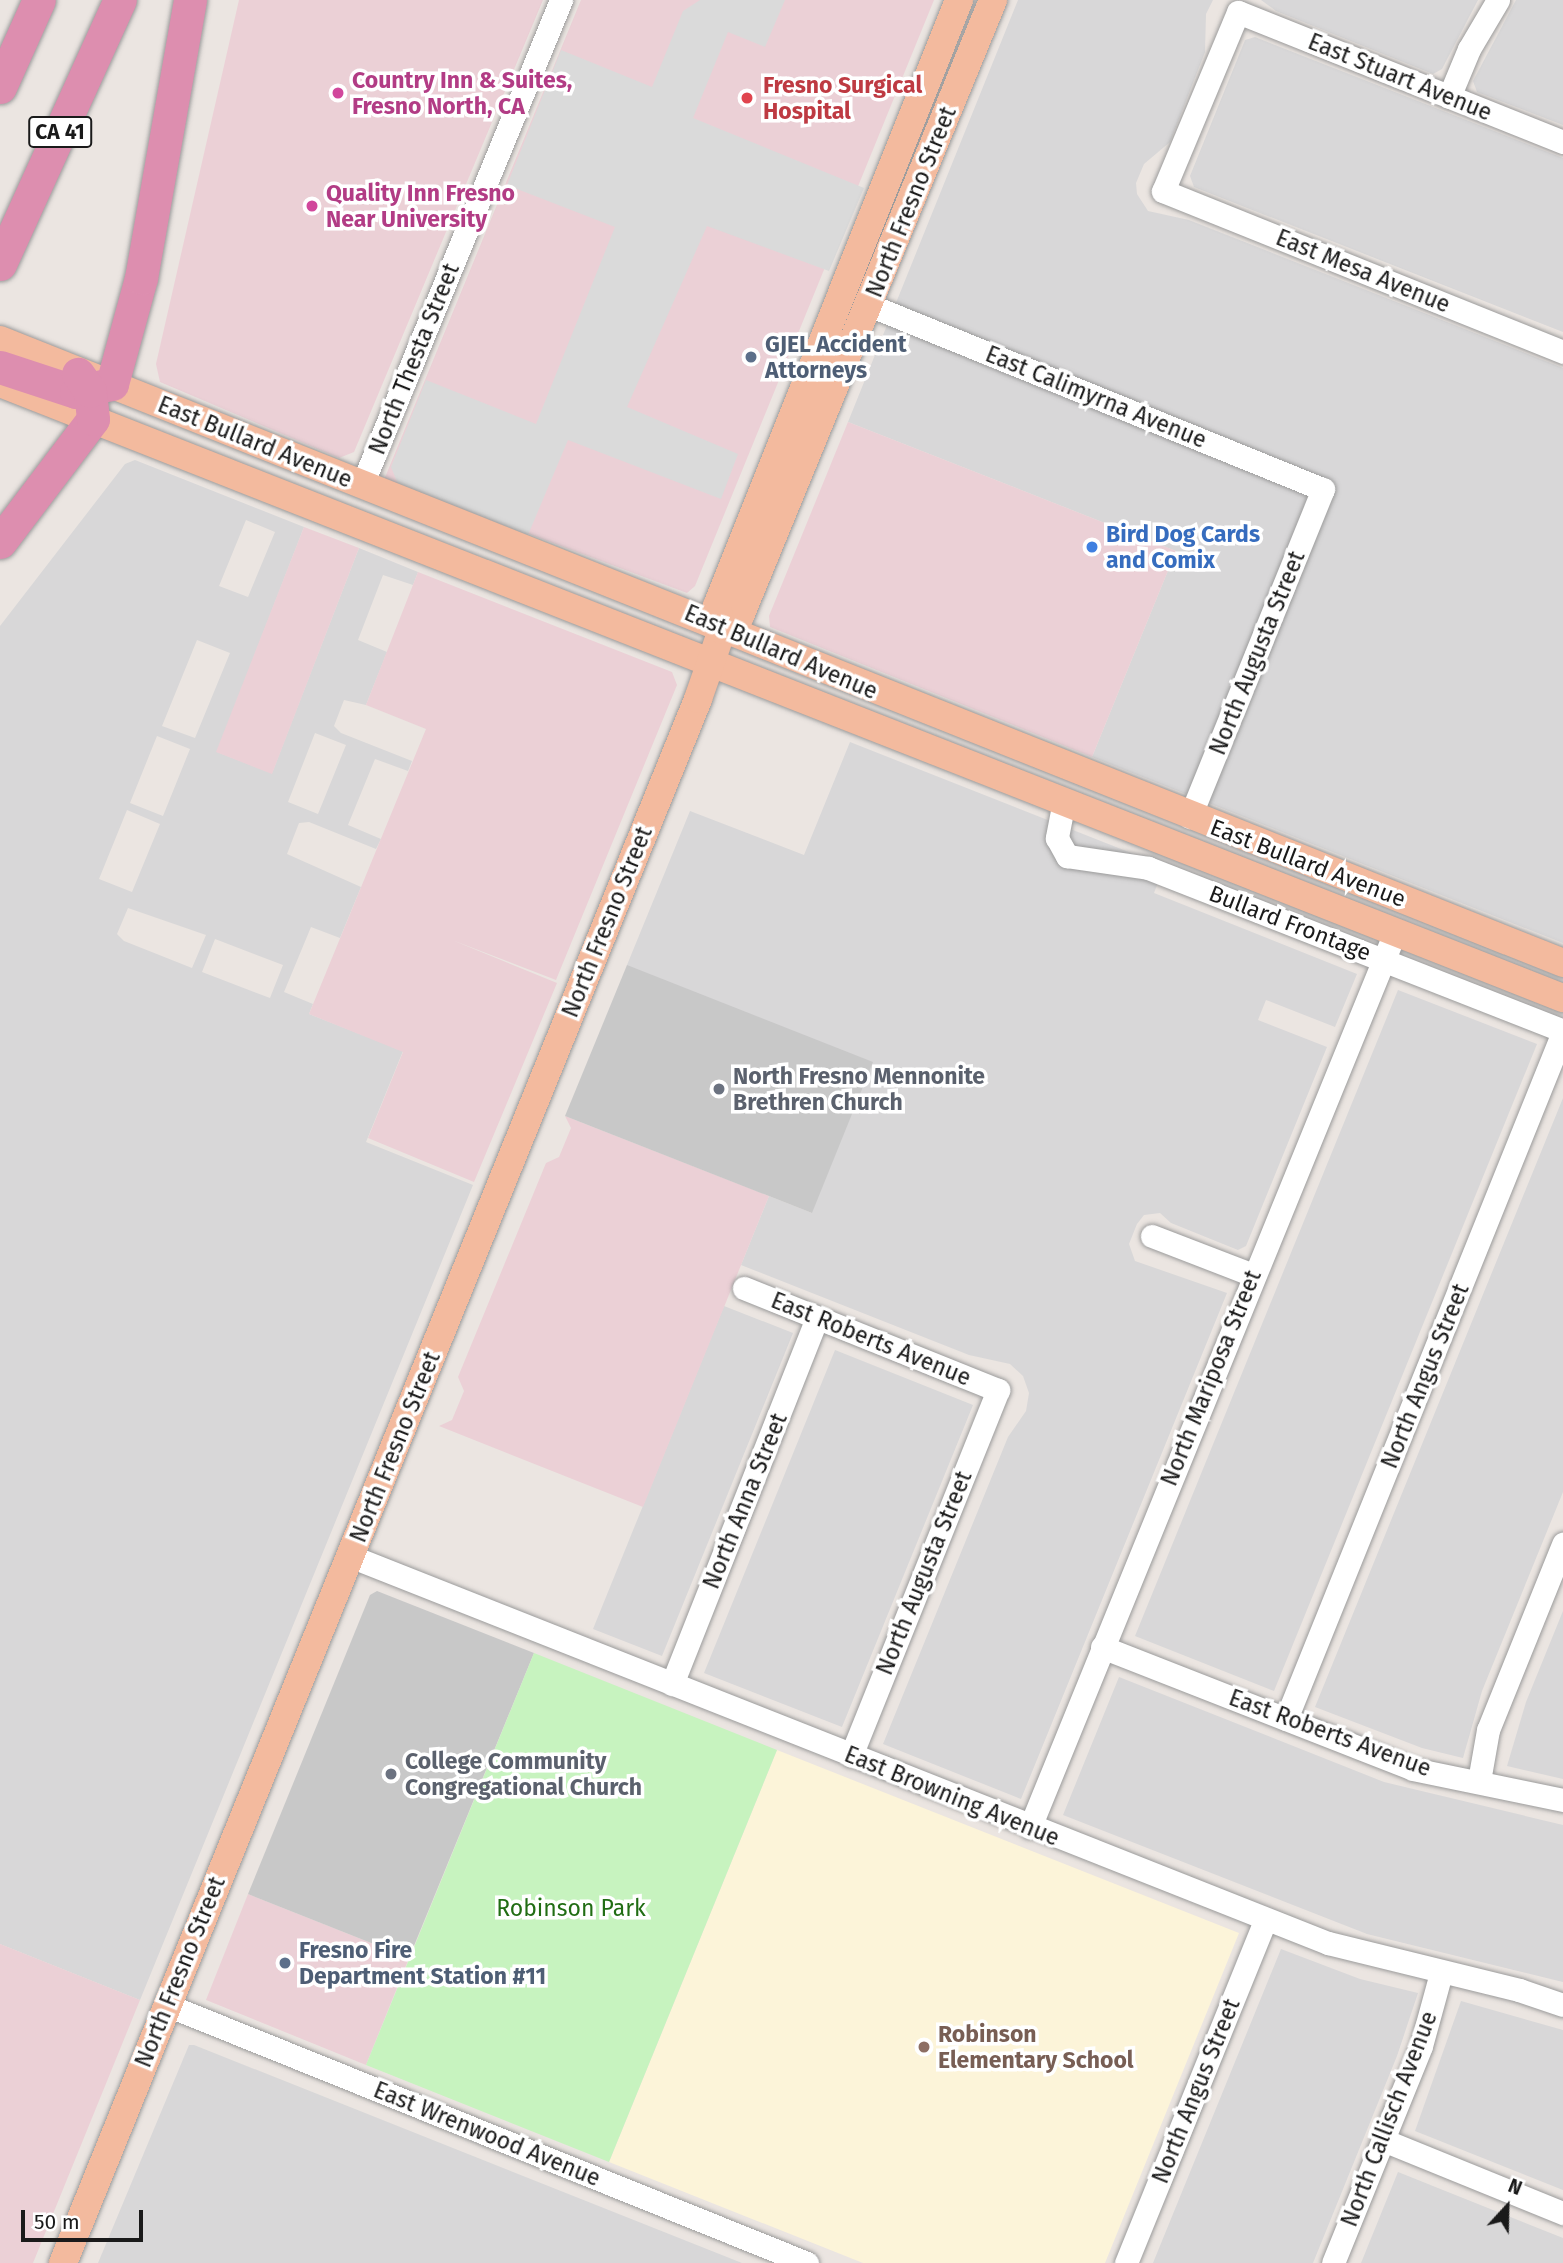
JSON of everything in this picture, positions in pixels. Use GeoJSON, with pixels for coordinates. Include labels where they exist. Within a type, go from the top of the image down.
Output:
{"type":"FeatureCollection","features":[{"type":"Feature","properties":{"kind":"highway"},"geometry":{"type":"LineString","coordinates":[[0,87],[38,0]]}},
{"type":"Feature","properties":{"kind":"highway","name":"CA 41"},"geometry":{"type":"LineString","coordinates":[[0,264],[120,0]]}},
{"type":"Feature","properties":{"kind":"highway"},"geometry":{"type":"LineString","coordinates":[[0,542],[92,390],[141,278],[190,0]]}},
{"type":"Feature","properties":{"kind":"highway"},"geometry":{"type":"LineString","coordinates":[[10,364],[56,388],[92,390]]}},
{"type":"Feature","properties":{"kind":"main road","name":"North Fresno Street"},"geometry":{"type":"LineString","coordinates":[[63,2263],[710,663],[722,630],[717,606],[959,0]]}},
{"type":"Feature","properties":{"kind":"main road","name":"North Fresno Street"},"geometry":{"type":"LineString","coordinates":[[722,630],[740,616],[993,0]]}},
{"type":"Feature","properties":{"kind":"main road"},"geometry":{"type":"LineString","coordinates":[[869,305],[861,291],[912,152],[913,139],[907,131]]}},
{"type":"Feature","properties":{"kind":"main road","name":"East Bullard Avenue"},"geometry":{"type":"LineString","coordinates":[[92,390],[362,485],[1190,817],[1563,963]]}},
{"type":"Feature","properties":{"kind":"main road","name":"East Bullard Avenue"},"geometry":{"type":"LineString","coordinates":[[92,390],[710,663],[1563,998]]}},
{"type":"Feature","properties":{"kind":"main road"},"geometry":{"type":"LineString","coordinates":[[1065,801],[1086,794],[1173,826],[1182,825],[1190,817]]}},
{"type":"Feature","properties":{"kind":"street","name":"North Thesta Street"},"geometry":{"type":"LineString","coordinates":[[362,485],[561,0]]}},
{"type":"Feature","properties":{"kind":"street"},"geometry":{"type":"LineString","coordinates":[[1449,97],[1469,49],[1498,0]]}},
{"type":"Feature","properties":{"kind":"street","name":"East Stuart Avenue"},"geometry":{"type":"LineString","coordinates":[[1163,191],[1238,12],[1563,142]]}},
{"type":"Feature","properties":{"kind":"street","name":"East Mesa Avenue"},"geometry":{"type":"LineString","coordinates":[[1163,191],[1563,352]]}},
{"type":"Feature","properties":{"kind":"street","name":"East Calimyrna Avenue"},"geometry":{"type":"LineString","coordinates":[[869,305],[1323,489]]}},
{"type":"Feature","properties":{"kind":"street","name":"North Augusta Street"},"geometry":{"type":"LineString","coordinates":[[1190,817],[1323,489]]}},
{"type":"Feature","properties":{"kind":"street","name":"Bullard Frontage"},"geometry":{"type":"LineString","coordinates":[[1065,801],[1057,838],[1067,856],[1148,868],[1563,1031]]}},
{"type":"Feature","properties":{"kind":"street","name":"North Mariposa Street"},"geometry":{"type":"LineString","coordinates":[[1030,1827],[1395,932]]}},
{"type":"Feature","properties":{"kind":"street","name":"North Angus Street"},"geometry":{"type":"LineString","coordinates":[[1286,1719],[1563,1031]]}},
{"type":"Feature","properties":{"kind":"street"},"geometry":{"type":"LineString","coordinates":[[1152,1236],[1253,1275]]}},
{"type":"Feature","properties":{"kind":"street","name":"East Roberts Avenue"},"geometry":{"type":"LineString","coordinates":[[744,1288],[998,1390]]}},
{"type":"Feature","properties":{"kind":"street","name":"North Anna Street"},"geometry":{"type":"LineString","coordinates":[[672,1684],[817,1318]]}},
{"type":"Feature","properties":{"kind":"street","name":"North Augusta Street"},"geometry":{"type":"LineString","coordinates":[[851,1756],[998,1390]]}},
{"type":"Feature","properties":{"kind":"street"},"geometry":{"type":"LineString","coordinates":[[1479,1781],[1488,1730],[1563,1544]]}},
{"type":"Feature","properties":{"kind":"street","name":"East Browning Avenue"},"geometry":{"type":"LineString","coordinates":[[350,1556],[1266,1919],[1361,1954],[1563,2005]]}},
{"type":"Feature","properties":{"kind":"street","name":"East Roberts Avenue"},"geometry":{"type":"LineString","coordinates":[[1102,1647],[1413,1769],[1563,1801]]}},
{"type":"Feature","properties":{"kind":"street","name":"North Angus Street"},"geometry":{"type":"LineString","coordinates":[[1126,2263],[1266,1919]]}},
{"type":"Feature","properties":{"kind":"street","name":"North Callisch Avenue"},"geometry":{"type":"LineString","coordinates":[[1333,2263],[1421,2046],[1441,1973]]}},
{"type":"Feature","properties":{"kind":"street","name":"East Wrenwood Avenue"},"geometry":{"type":"LineString","coordinates":[[167,2005],[807,2263]]}},
{"type":"Feature","properties":{"kind":"street"},"geometry":{"type":"LineString","coordinates":[[1383,2140],[1563,2213]]}},
{"type":"Feature","properties":{"kind":"shaded area"},"geometry":{"type":"Polygon","coordinates":[[[239,0],[543,0],[354,452],[339,458],[160,382],[156,364],[239,0]]]}},
{"type":"Feature","properties":{"kind":"shaded area"},"geometry":{"type":"Polygon","coordinates":[[[581,0],[934,0],[695,586],[687,593],[384,480],[581,0]]]}},
{"type":"Feature","properties":{"kind":"shaded area"},"geometry":{"type":"Polygon","coordinates":[[[700,0],[785,0],[765,47],[728,32],[693,118],[864,188],[829,271],[707,226],[627,407],[738,454],[721,499],[568,440],[528,535],[398,484],[391,467],[426,380],[536,424],[615,227],[507,185],[561,50],[652,87],[683,11],[700,0]]]}},
{"type":"Feature","properties":{"kind":"shaded area"},"geometry":{"type":"Polygon","coordinates":[[[1018,0],[1213,0],[1206,14],[1205,52],[1170,142],[1144,164],[1136,183],[1137,194],[1148,211],[1189,220],[1563,368],[1563,943],[1092,757],[1176,551],[848,422],[1018,0]]]}},
{"type":"Feature","properties":{"kind":"shaded area"},"geometry":{"type":"Polygon","coordinates":[[[1261,0],[1478,0],[1442,69],[1433,74],[1276,11],[1261,0]]]}},
{"type":"Feature","properties":{"kind":"shaded area"},"geometry":{"type":"Polygon","coordinates":[[[1516,0],[1563,0],[1563,125],[1477,92],[1473,81],[1516,0]]]}},
{"type":"Feature","properties":{"kind":"shaded area"},"geometry":{"type":"Polygon","coordinates":[[[1255,37],[1563,158],[1563,332],[1194,187],[1190,176],[1245,40],[1255,37]]]}},
{"type":"Feature","properties":{"kind":"shaded area"},"geometry":{"type":"Polygon","coordinates":[[[848,422],[1176,551],[1092,757],[770,627],[769,616],[848,422]]]}},
{"type":"Feature","properties":{"kind":"shaded area"},"geometry":{"type":"Polygon","coordinates":[[[135,460],[304,527],[217,752],[272,773],[359,548],[418,572],[413,585],[383,575],[358,640],[387,652],[366,705],[344,700],[334,726],[341,733],[412,761],[408,771],[375,759],[348,825],[381,839],[376,849],[309,822],[299,823],[287,854],[361,887],[340,938],[311,927],[284,992],[313,1004],[309,1014],[403,1051],[366,1142],[473,1185],[140,2000],[0,1944],[0,626],[125,464],[135,460]],[[246,520],[219,586],[248,597],[275,532],[246,520]],[[197,640],[162,726],[195,738],[230,653],[197,640]],[[315,733],[288,802],[318,814],[346,745],[315,733]],[[157,736],[130,803],[163,816],[190,749],[157,736]],[[127,810],[99,879],[132,892],[160,824],[127,810]],[[128,908],[117,934],[124,941],[192,968],[206,935],[128,908]],[[215,939],[202,972],[270,998],[283,965],[215,939]]]}},
{"type":"Feature","properties":{"kind":"shaded area"},"geometry":{"type":"Polygon","coordinates":[[[304,527],[359,548],[272,774],[216,752],[304,527]]]}},
{"type":"Feature","properties":{"kind":"shaded area"},"geometry":{"type":"Polygon","coordinates":[[[418,572],[672,672],[677,685],[556,980],[452,940],[557,983],[474,1182],[368,1138],[403,1052],[309,1014],[426,729],[366,705],[418,572]]]}},
{"type":"Feature","properties":{"kind":"shaded area"},"geometry":{"type":"Polygon","coordinates":[[[850,742],[1164,866],[1154,893],[1357,974],[1335,1027],[1266,1000],[1258,1020],[1327,1047],[1246,1246],[1238,1250],[1171,1223],[1160,1213],[1144,1215],[1137,1224],[1129,1244],[1135,1261],[1227,1293],[1021,1799],[883,1744],[1008,1437],[1026,1411],[1029,1393],[1023,1376],[1010,1364],[969,1355],[741,1265],[769,1196],[812,1213],[627,965],[690,811],[804,855],[850,742]]]}},
{"type":"Feature","properties":{"kind":"shaded area","name":"North Fresno Mennonite Brethren Church"},"geometry":{"type":"Polygon","coordinates":[[[627,965],[873,1062],[812,1213],[565,1116],[627,965]]]}},
{"type":"Feature","properties":{"kind":"shaded area"},"geometry":{"type":"Polygon","coordinates":[[[1398,990],[1537,1044],[1274,1691],[1135,1636],[1398,990]]]}},
{"type":"Feature","properties":{"kind":"shaded area"},"geometry":{"type":"Polygon","coordinates":[[[1563,1098],[1563,1492],[1482,1691],[1463,1758],[1422,1748],[1315,1707],[1563,1098]]]}},
{"type":"Feature","properties":{"kind":"shaded area"},"geometry":{"type":"Polygon","coordinates":[[[565,1116],[769,1196],[643,1507],[439,1426],[452,1420],[464,1391],[458,1377],[546,1163],[559,1157],[571,1128],[565,1116]]]}},
{"type":"Feature","properties":{"kind":"shaded area"},"geometry":{"type":"Polygon","coordinates":[[[724,1306],[793,1333],[662,1656],[593,1629],[724,1306]]]}},
{"type":"Feature","properties":{"kind":"shaded area"},"geometry":{"type":"Polygon","coordinates":[[[835,1350],[973,1405],[842,1727],[704,1673],[835,1350]]]}},
{"type":"Feature","properties":{"kind":"shaded area","name":"College Community Congregational Church"},"geometry":{"type":"Polygon","coordinates":[[[377,1591],[534,1653],[409,1958],[248,1894],[370,1595],[377,1591]]]}},
{"type":"Feature","properties":{"kind":"shaded area"},"geometry":{"type":"Polygon","coordinates":[[[1563,1611],[1563,1779],[1507,1766],[1526,1702],[1563,1611]]]}},
{"type":"Feature","properties":{"kind":"shaded area"},"geometry":{"type":"Polygon","coordinates":[[[1119,1677],[1384,1782],[1563,1825],[1563,1982],[1367,1934],[1063,1815],[1119,1677]]]}},
{"type":"Feature","properties":{"kind":"shaded area","name":"Robinson Elementary School"},"geometry":{"type":"Polygon","coordinates":[[[777,1750],[1239,1933],[1105,2263],[863,2263],[609,2162],[777,1750]]]}},
{"type":"Feature","properties":{"kind":"shaded area"},"geometry":{"type":"Polygon","coordinates":[[[248,1894],[409,1958],[366,2065],[206,2000],[248,1894]]]}},
{"type":"Feature","properties":{"kind":"shaded area"},"geometry":{"type":"Polygon","coordinates":[[[0,1944],[140,2000],[33,2263],[0,2263],[0,1944]]]}},
{"type":"Feature","properties":{"kind":"shaded area"},"geometry":{"type":"Polygon","coordinates":[[[1281,1949],[1360,1979],[1418,1993],[1397,2056],[1313,2263],[1153,2263],[1281,1949]]]}},
{"type":"Feature","properties":{"kind":"shaded area"},"geometry":{"type":"Polygon","coordinates":[[[1461,2001],[1563,2030],[1563,2190],[1415,2131],[1461,2001]]]}},
{"type":"Feature","properties":{"kind":"shaded area"},"geometry":{"type":"Polygon","coordinates":[[[189,2045],[194,2045],[742,2263],[98,2263],[189,2045]]]}},
{"type":"Feature","properties":{"kind":"shaded area"},"geometry":{"type":"Polygon","coordinates":[[[1398,2172],[1563,2238],[1563,2263],[1361,2263],[1398,2172]]]}},
{"type":"Feature","properties":{"kind":"green space","name":"Robinson Park"},"geometry":{"type":"Polygon","coordinates":[[[534,1653],[777,1750],[609,2162],[366,2065],[534,1653]]]}},
{"type":"Feature","properties":{"kind":"place","name":"Country Inn & Suites, Fresno North, CA"},"geometry":{"type":"Point","coordinates":[338,93]}},
{"type":"Feature","properties":{"kind":"place","name":"Fresno Surgical Hospital"},"geometry":{"type":"Point","coordinates":[747,98]}},
{"type":"Feature","properties":{"kind":"place","name":"Quality Inn Fresno Near University"},"geometry":{"type":"Point","coordinates":[312,206]}},
{"type":"Feature","properties":{"kind":"place","name":"GJEL Accident Attorneys"},"geometry":{"type":"Point","coordinates":[751,357]}},
{"type":"Feature","properties":{"kind":"place","name":"Bird Dog Cards and Comix"},"geometry":{"type":"Point","coordinates":[1092,547]}},
{"type":"Feature","properties":{"kind":"place","name":"North Fresno Mennonite Brethren Church"},"geometry":{"type":"Point","coordinates":[719,1089]}},
{"type":"Feature","properties":{"kind":"place","name":"College Community Congregational Church"},"geometry":{"type":"Point","coordinates":[391,1774]}},
{"type":"Feature","properties":{"kind":"place","name":"Fresno Fire Department Station #11"},"geometry":{"type":"Point","coordinates":[285,1963]}},
{"type":"Feature","properties":{"kind":"place","name":"Robinson Elementary School"},"geometry":{"type":"Point","coordinates":[924,2047]}}]}
